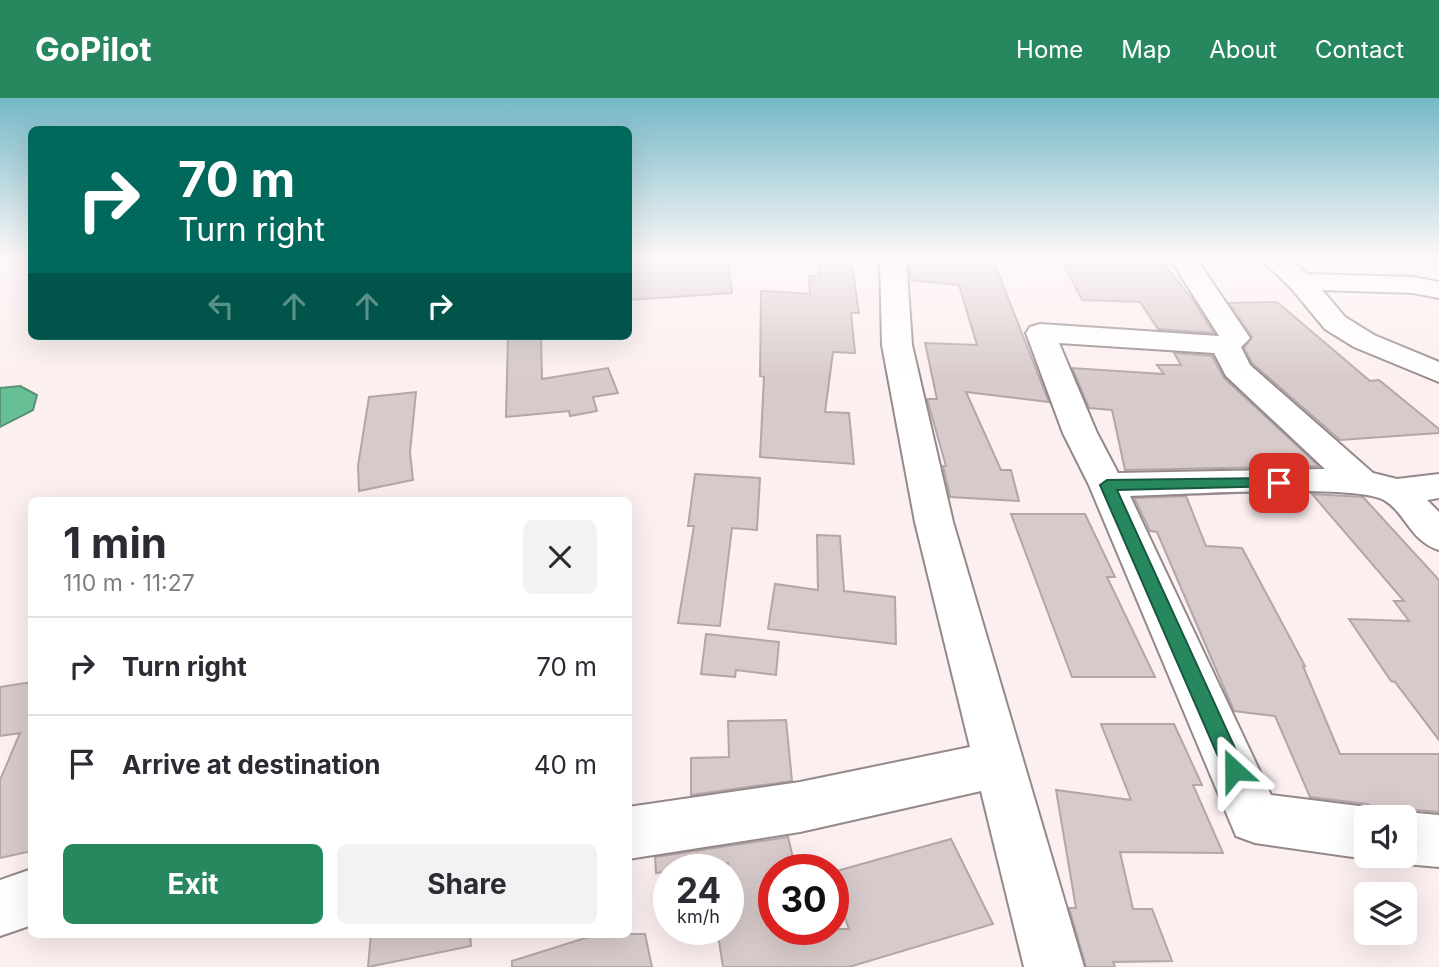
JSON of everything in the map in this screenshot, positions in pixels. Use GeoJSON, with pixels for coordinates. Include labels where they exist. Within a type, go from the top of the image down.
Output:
{"type":"FeatureCollection","features":[{"type":"Feature","properties":{"kind":"street"},"geometry":{"type":"LineString","coordinates":[[895,298],[897,345],[934,522],[1054,967]]}},
{"type":"Feature","properties":{"kind":"street"},"geometry":{"type":"LineString","coordinates":[[1209,298],[1235,338],[1225,345],[1040,333],[1080,433],[1107,485],[1255,818],[1354,831]]}},
{"type":"Feature","properties":{"kind":"street"},"geometry":{"type":"LineString","coordinates":[[1313,298],[1335,323],[1364,341],[1439,373]]}},
{"type":"Feature","properties":{"kind":"street"},"geometry":{"type":"LineString","coordinates":[[1225,345],[1237,370],[1362,482]]}},
{"type":"Feature","properties":{"kind":"street"},"geometry":{"type":"LineString","coordinates":[[1107,485],[1362,482],[1397,491],[1439,486]]}},
{"type":"Feature","properties":{"kind":"street"},"geometry":{"type":"LineString","coordinates":[[1397,491],[1439,536]]}},
{"type":"Feature","properties":{"kind":"street"},"geometry":{"type":"LineString","coordinates":[[632,831],[800,807],[999,764]]}},
{"type":"Feature","properties":{"kind":"street"},"geometry":{"type":"LineString","coordinates":[[1417,839],[1439,841]]}},
{"type":"Feature","properties":{"kind":"street"},"geometry":{"type":"LineString","coordinates":[[0,908],[28,898]]}},
{"type":"Feature","properties":{"kind":"shaded area"},"geometry":{"type":"Polygon","coordinates":[[[20,386],[37,395],[33,410],[0,427],[0,388],[20,386]]]}},
{"type":"Feature","properties":{"kind":"building"},"geometry":{"type":"Polygon","coordinates":[[[632,298],[664,298],[632,300],[632,298]]]}},
{"type":"Feature","properties":{"kind":"building"},"geometry":{"type":"Polygon","coordinates":[[[761,298],[857,298],[859,313],[851,313],[855,353],[833,352],[825,412],[849,413],[854,464],[760,457],[764,377],[760,376],[761,298]]]}},
{"type":"Feature","properties":{"kind":"building"},"geometry":{"type":"Polygon","coordinates":[[[963,298],[1008,298],[1049,402],[966,392],[1001,470],[1011,470],[1019,501],[950,497],[943,466],[946,466],[927,399],[937,399],[925,343],[977,345],[963,298]]]}},
{"type":"Feature","properties":{"kind":"building"},"geometry":{"type":"Polygon","coordinates":[[[1081,298],[1191,298],[1214,333],[1158,329],[1140,302],[1082,300],[1081,298]]]}},
{"type":"Feature","properties":{"kind":"building"},"geometry":{"type":"Polygon","coordinates":[[[1277,302],[1370,381],[1379,380],[1439,429],[1439,433],[1340,440],[1252,363],[1244,348],[1252,337],[1229,303],[1277,302]]]}},
{"type":"Feature","properties":{"kind":"building"},"geometry":{"type":"Polygon","coordinates":[[[508,340],[541,340],[542,379],[608,368],[618,393],[593,397],[597,411],[570,416],[569,411],[506,417],[508,340]]]}},
{"type":"Feature","properties":{"kind":"building"},"geometry":{"type":"Polygon","coordinates":[[[1174,353],[1212,356],[1224,378],[1319,466],[1125,470],[1112,410],[1089,408],[1072,368],[1164,374],[1157,365],[1181,365],[1174,353]]]}},
{"type":"Feature","properties":{"kind":"building"},"geometry":{"type":"Polygon","coordinates":[[[416,392],[410,452],[413,480],[359,491],[358,466],[369,397],[416,392]]]}},
{"type":"Feature","properties":{"kind":"building"},"geometry":{"type":"Polygon","coordinates":[[[695,474],[760,478],[757,530],[732,528],[720,626],[678,623],[694,526],[688,526],[695,474]]]}},
{"type":"Feature","properties":{"kind":"building"},"geometry":{"type":"Polygon","coordinates":[[[1312,494],[1363,497],[1439,580],[1439,740],[1395,682],[1391,681],[1349,619],[1409,621],[1394,601],[1404,601],[1312,494]]]}},
{"type":"Feature","properties":{"kind":"building"},"geometry":{"type":"Polygon","coordinates":[[[1186,496],[1206,546],[1242,548],[1305,666],[1340,754],[1439,754],[1439,812],[1417,810],[1417,805],[1369,805],[1310,797],[1275,716],[1234,711],[1157,532],[1150,531],[1134,498],[1186,496]]]}},
{"type":"Feature","properties":{"kind":"building"},"geometry":{"type":"Polygon","coordinates":[[[1011,514],[1085,514],[1115,577],[1107,577],[1155,677],[1072,677],[1011,514]]]}},
{"type":"Feature","properties":{"kind":"building"},"geometry":{"type":"Polygon","coordinates":[[[817,535],[840,536],[844,591],[895,597],[896,644],[768,629],[775,584],[818,590],[817,535]]]}},
{"type":"Feature","properties":{"kind":"building"},"geometry":{"type":"Polygon","coordinates":[[[706,634],[779,642],[776,675],[736,670],[735,677],[701,674],[706,634]]]}},
{"type":"Feature","properties":{"kind":"building"},"geometry":{"type":"Polygon","coordinates":[[[28,683],[28,852],[0,858],[0,780],[20,733],[0,736],[0,687],[28,683]]]}},
{"type":"Feature","properties":{"kind":"building"},"geometry":{"type":"Polygon","coordinates":[[[786,720],[792,781],[691,795],[691,758],[729,757],[728,721],[786,720]]]}},
{"type":"Feature","properties":{"kind":"building"},"geometry":{"type":"Polygon","coordinates":[[[1101,724],[1174,724],[1202,785],[1193,785],[1223,853],[1120,852],[1133,909],[1152,909],[1172,961],[1113,962],[1115,967],[1086,967],[1069,908],[1076,908],[1056,790],[1131,800],[1101,724]]]}},
{"type":"Feature","properties":{"kind":"building"},"geometry":{"type":"Polygon","coordinates":[[[788,837],[792,854],[758,854],[758,945],[849,945],[849,868],[951,839],[993,924],[849,967],[723,967],[720,945],[744,945],[744,854],[675,854],[788,837]]]}},
{"type":"Feature","properties":{"kind":"building"},"geometry":{"type":"Polygon","coordinates":[[[632,934],[645,934],[652,967],[512,967],[512,961],[585,938],[632,938],[632,934]]]}},
{"type":"Feature","properties":{"kind":"building"},"geometry":{"type":"Polygon","coordinates":[[[371,938],[470,938],[471,946],[368,967],[371,938]]]}},
{"type":"Feature","properties":{"kind":"route"},"geometry":{"type":"LineString","coordinates":[[1234,770],[1107,485],[1279,483]]}}]}
